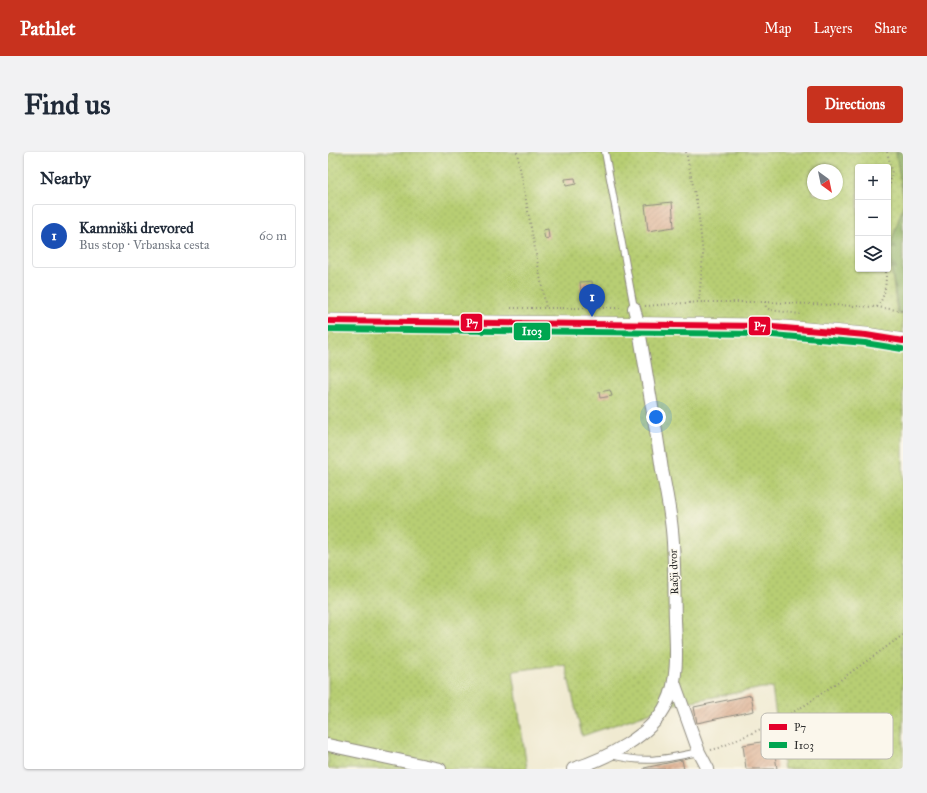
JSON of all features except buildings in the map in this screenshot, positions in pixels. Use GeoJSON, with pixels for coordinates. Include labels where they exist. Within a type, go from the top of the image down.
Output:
{"type":"FeatureCollection","features":[{"type":"Feature","properties":{"kind":"street","name":"Račji dvor"},"geometry":{"type":"LineString","coordinates":[[573,769],[609,754],[642,734],[658,718],[667,704],[674,682],[675,623],[672,530],[638,324],[634,308]]}},
{"type":"Feature","properties":{"kind":"street"},"geometry":{"type":"LineString","coordinates":[[328,321],[761,326],[866,335],[903,341]]}},
{"type":"Feature","properties":{"kind":"street"},"geometry":{"type":"LineString","coordinates":[[674,682],[699,752],[708,769]]}},
{"type":"Feature","properties":{"kind":"street"},"geometry":{"type":"LineString","coordinates":[[328,745],[440,769]]}},
{"type":"Feature","properties":{"kind":"lane"},"geometry":{"type":"LineString","coordinates":[[605,152],[634,308]]}},
{"type":"Feature","properties":{"kind":"lane"},"geometry":{"type":"LineString","coordinates":[[609,754],[626,759],[645,760],[667,758],[699,752]]}},
{"type":"Feature","properties":{"kind":"path"},"geometry":{"type":"LineString","coordinates":[[517,152],[546,308]]}},
{"type":"Feature","properties":{"kind":"path"},"geometry":{"type":"LineString","coordinates":[[686,152],[698,209],[703,255],[698,302]]}},
{"type":"Feature","properties":{"kind":"path"},"geometry":{"type":"LineString","coordinates":[[888,152],[891,164]]}},
{"type":"Feature","properties":{"kind":"path"},"geometry":{"type":"LineString","coordinates":[[891,166],[891,178]]}},
{"type":"Feature","properties":{"kind":"path"},"geometry":{"type":"LineString","coordinates":[[877,307],[882,301],[886,283],[886,272]]}},
{"type":"Feature","properties":{"kind":"path"},"geometry":{"type":"LineString","coordinates":[[634,308],[698,302],[764,302],[877,307],[903,311]]}},
{"type":"Feature","properties":{"kind":"path"},"geometry":{"type":"LineString","coordinates":[[764,302],[766,307],[770,310],[800,314]]}},
{"type":"Feature","properties":{"kind":"path"},"geometry":{"type":"LineString","coordinates":[[791,713],[804,706],[903,635]]}},
{"type":"Feature","properties":{"kind":"path"},"geometry":{"type":"LineString","coordinates":[[699,752],[718,748],[761,729]]}},
{"type":"Feature","properties":{"kind":"green space"},"geometry":{"type":"Polygon","coordinates":[[[328,152],[896,152],[903,196],[903,206],[891,244],[891,164],[855,164],[855,272],[891,272],[891,266],[897,313],[903,315],[903,769],[784,769],[783,759],[893,759],[893,713],[776,713],[772,688],[762,688],[675,704],[582,736],[565,664],[513,671],[527,769],[328,769],[328,152]]]}},
{"type":"Feature","properties":{"kind":"green space"},"geometry":{"type":"Polygon","coordinates":[[[896,152],[903,152],[903,196],[896,152]]]}},
{"type":"Feature","properties":{"kind":"green space"},"geometry":{"type":"Polygon","coordinates":[[[903,206],[903,315],[898,313],[891,264],[891,244],[903,206]]]}},
{"type":"Feature","properties":{"kind":"transit line","name":"P7"},"geometry":{"type":"LineString","coordinates":[[328,321],[761,326],[866,335],[903,341]]}},
{"type":"Feature","properties":{"kind":"transit line","name":"I103"},"geometry":{"type":"LineString","coordinates":[[328,329],[761,334],[865,343],[902,349]]}},
{"type":"Feature","properties":{"kind":"place","name":"Kamniški drevored"},"geometry":{"type":"Point","coordinates":[592,317]}}]}
